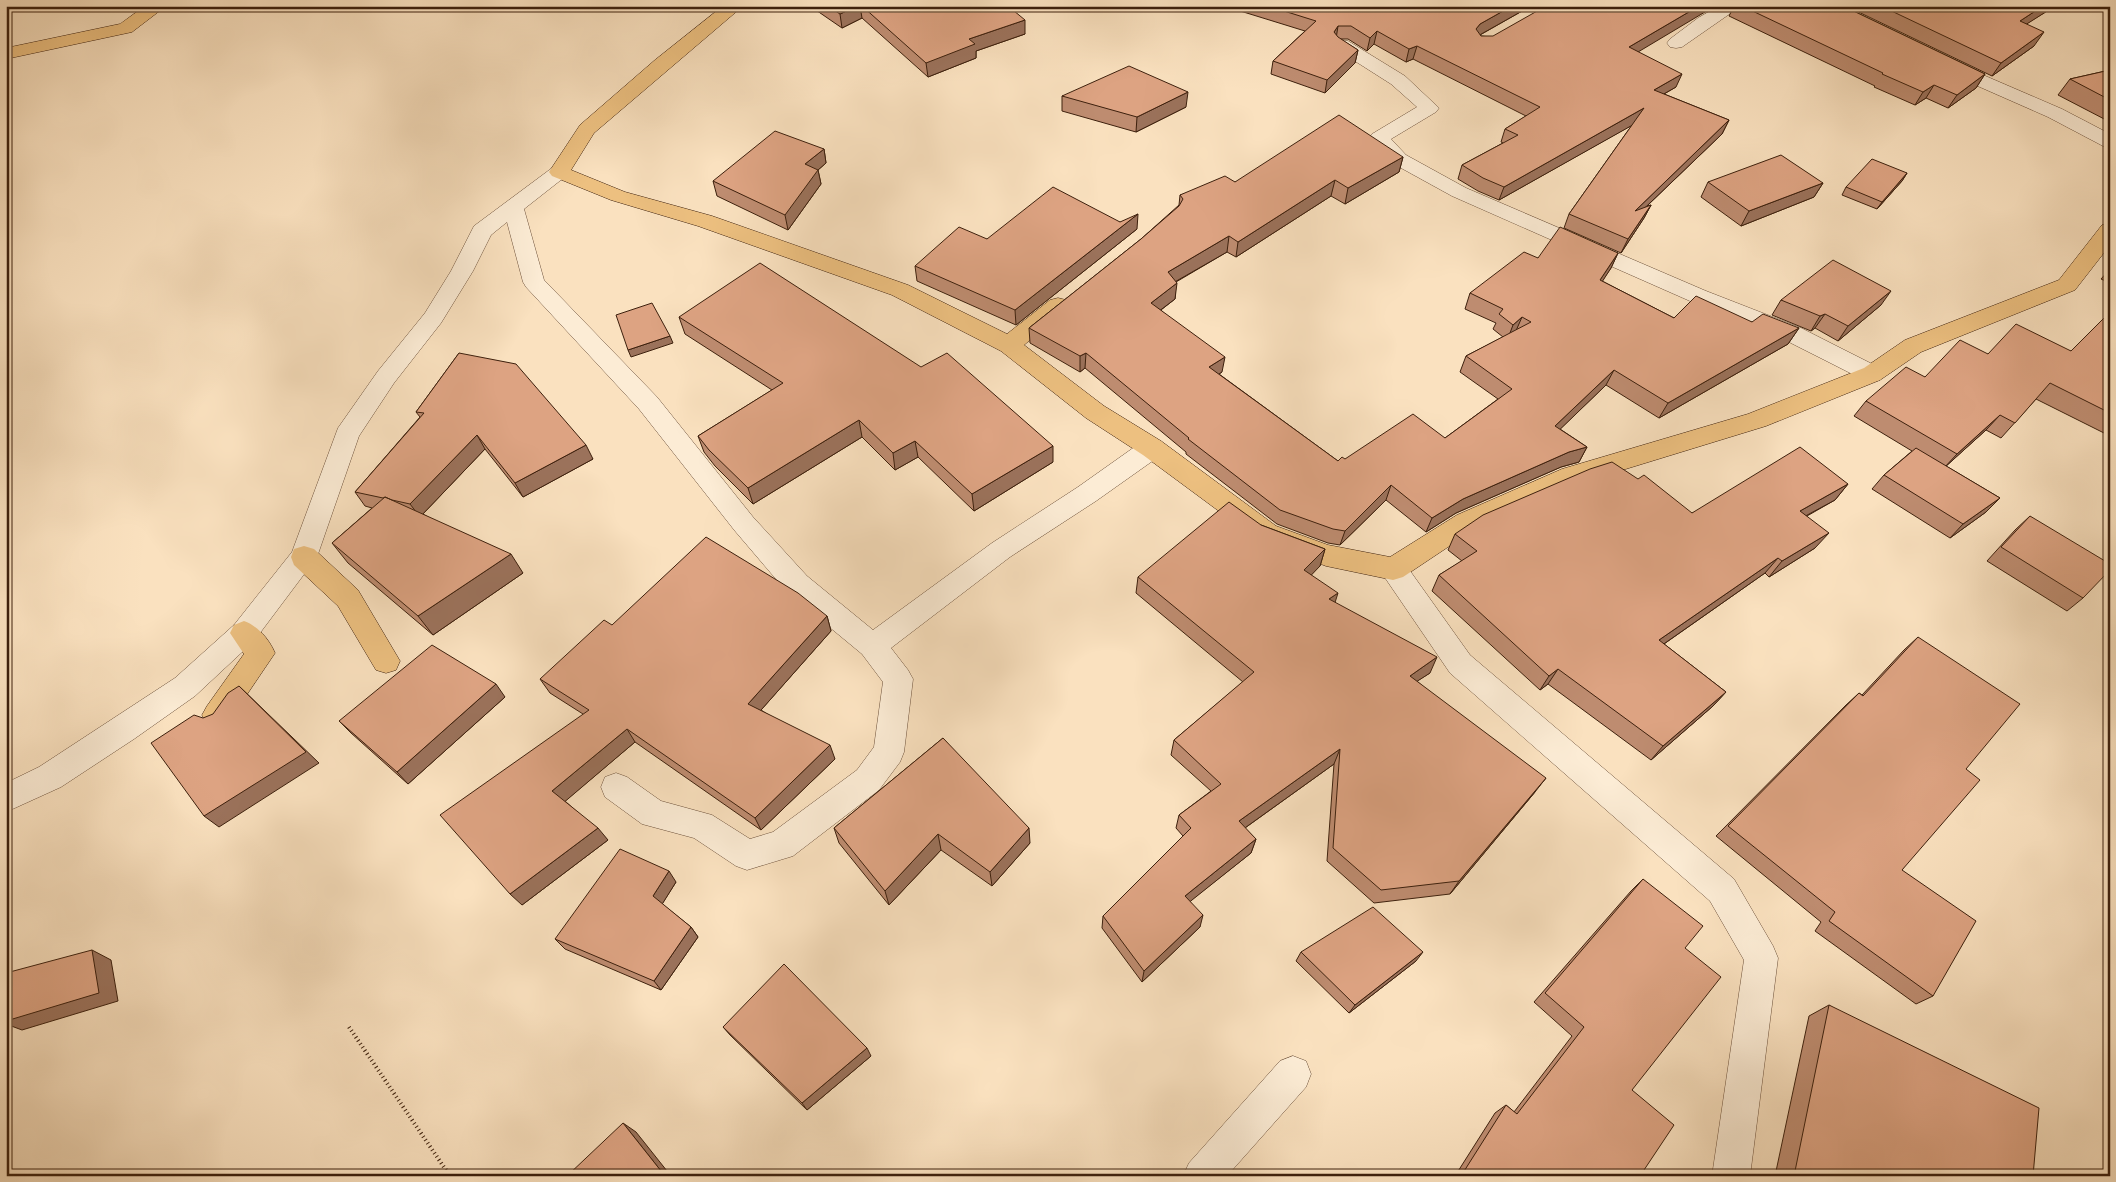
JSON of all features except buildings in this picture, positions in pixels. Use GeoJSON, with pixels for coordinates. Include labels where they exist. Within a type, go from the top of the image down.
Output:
{"type":"FeatureCollection","features":[{"type":"Feature","properties":{"kind":"main road"},"geometry":{"type":"LineString","coordinates":[[6,54],[126,28],[157,6]]}},
{"type":"Feature","properties":{"kind":"main road"},"geometry":{"type":"LineString","coordinates":[[734,6],[587,128],[559,172],[618,196],[705,220],[900,290],[1009,345],[1095,412],[1152,448],[1267,533],[1326,555],[1393,569],[1466,522],[1571,476],[1757,420],[1872,374],[1913,346],[2067,285],[2110,230]]}},
{"type":"Feature","properties":{"kind":"main road"},"geometry":{"type":"LineString","coordinates":[[1009,345],[1077,290]]}},
{"type":"Feature","properties":{"kind":"main road"},"geometry":{"type":"LineString","coordinates":[[304,557],[348,598],[386,661]]}},
{"type":"Feature","properties":{"kind":"main road"},"geometry":{"type":"LineString","coordinates":[[217,715],[261,654],[244,633]]}},
{"type":"Feature","properties":{"kind":"street"},"geometry":{"type":"LineString","coordinates":[[1676,43],[1704,22],[1732,6]]}},
{"type":"Feature","properties":{"kind":"street"},"geometry":{"type":"LineString","coordinates":[[1342,45],[1398,80],[1429,108],[1378,138],[1399,159],[1459,192],[1698,296],[1793,334],[1872,374]]}},
{"type":"Feature","properties":{"kind":"street"},"geometry":{"type":"LineString","coordinates":[[1934,59],[2055,113],[2110,142]]}},
{"type":"Feature","properties":{"kind":"street"},"geometry":{"type":"LineString","coordinates":[[6,798],[50,777],[123,730],[185,687],[244,633],[304,557],[347,434],[386,377],[433,318],[462,271],[482,231],[559,172]]}},
{"type":"Feature","properties":{"kind":"street"},"geometry":{"type":"LineString","coordinates":[[513,207],[534,282],[648,403],[744,524],[797,584],[872,646],[898,680],[889,752],[868,780],[782,845],[747,855],[701,825],[653,814],[616,787]]}},
{"type":"Feature","properties":{"kind":"street"},"geometry":{"type":"LineString","coordinates":[[872,646],[1001,550],[1152,448]]}},
{"type":"Feature","properties":{"kind":"street"},"geometry":{"type":"LineString","coordinates":[[1393,569],[1460,664],[1722,890],[1760,958],[1736,1144],[1730,1176]]}},
{"type":"Feature","properties":{"kind":"street"},"geometry":{"type":"LineString","coordinates":[[1202,1176],[1293,1074]]}},
{"type":"Feature","properties":{"kind":"path"},"geometry":{"type":"LineString","coordinates":[[349,1027],[450,1176]]}}]}
